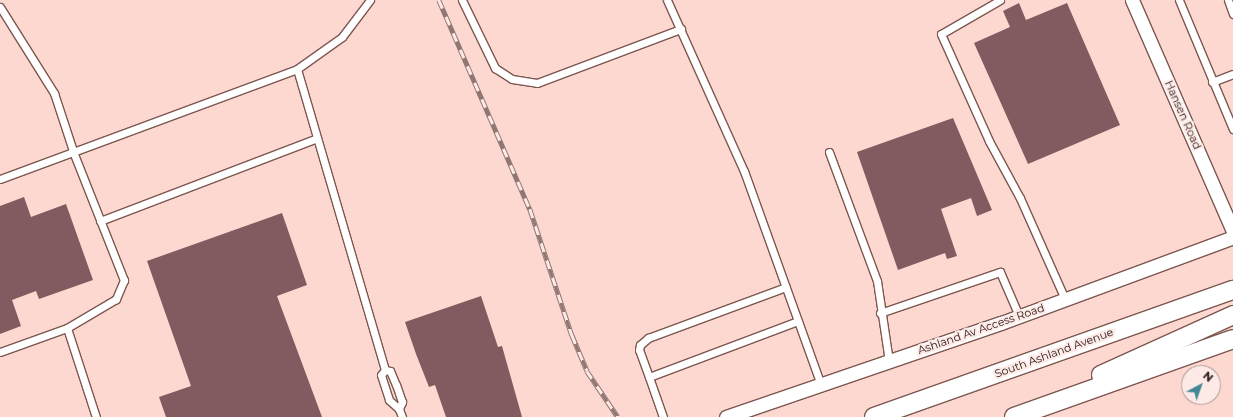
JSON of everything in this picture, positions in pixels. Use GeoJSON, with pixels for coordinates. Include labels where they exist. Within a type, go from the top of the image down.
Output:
{"type":"FeatureCollection","features":[{"type":"Feature","properties":{"kind":"main road","name":"South Ashland Avenue"},"geometry":{"type":"LineString","coordinates":[[874,417],[1233,290]]}},
{"type":"Feature","properties":{"kind":"main road"},"geometry":{"type":"LineString","coordinates":[[1073,396],[1100,375],[1233,315]]}},
{"type":"Feature","properties":{"kind":"main road"},"geometry":{"type":"LineString","coordinates":[[1014,417],[1233,339]]}},
{"type":"Feature","properties":{"kind":"street","name":"Hansen Road"},"geometry":{"type":"LineString","coordinates":[[1132,0],[1233,231]]}},
{"type":"Feature","properties":{"kind":"street","name":"Ashland Av Access Road"},"geometry":{"type":"LineString","coordinates":[[726,417],[1019,316],[1233,237]]}},
{"type":"Feature","properties":{"kind":"lane"},"geometry":{"type":"LineString","coordinates":[[0,180],[74,154],[296,69],[342,37],[370,0]]}},
{"type":"Feature","properties":{"kind":"lane"},"geometry":{"type":"LineString","coordinates":[[462,0],[495,68],[512,79],[537,83],[681,29]]}},
{"type":"Feature","properties":{"kind":"lane"},"geometry":{"type":"LineString","coordinates":[[667,0],[744,170],[821,385]]}},
{"type":"Feature","properties":{"kind":"lane"},"geometry":{"type":"LineString","coordinates":[[1000,0],[941,34],[989,141],[1020,198],[1065,299]]}},
{"type":"Feature","properties":{"kind":"lane"},"geometry":{"type":"LineString","coordinates":[[1179,0],[1232,130]]}},
{"type":"Feature","properties":{"kind":"lane"},"geometry":{"type":"LineString","coordinates":[[1228,0],[1233,14]]}},
{"type":"Feature","properties":{"kind":"lane"},"geometry":{"type":"LineString","coordinates":[[0,7],[54,93],[74,154],[124,280],[121,293],[109,305],[67,328],[0,352]]}},
{"type":"Feature","properties":{"kind":"lane"},"geometry":{"type":"LineString","coordinates":[[296,69],[385,370],[382,376],[389,400],[399,409],[402,417]]}},
{"type":"Feature","properties":{"kind":"lane"},"geometry":{"type":"LineString","coordinates":[[1212,82],[1233,74]]}},
{"type":"Feature","properties":{"kind":"lane"},"geometry":{"type":"LineString","coordinates":[[100,221],[317,138]]}},
{"type":"Feature","properties":{"kind":"lane"},"geometry":{"type":"LineString","coordinates":[[829,152],[878,281],[880,313],[889,361]]}},
{"type":"Feature","properties":{"kind":"lane"},"geometry":{"type":"LineString","coordinates":[[880,313],[1000,272],[1019,316]]}},
{"type":"Feature","properties":{"kind":"lane"},"geometry":{"type":"LineString","coordinates":[[663,417],[639,350],[643,341],[786,287]]}},
{"type":"Feature","properties":{"kind":"lane"},"geometry":{"type":"LineString","coordinates":[[649,377],[798,321]]}},
{"type":"Feature","properties":{"kind":"lane"},"geometry":{"type":"LineString","coordinates":[[67,328],[96,417]]}},
{"type":"Feature","properties":{"kind":"lane"},"geometry":{"type":"LineString","coordinates":[[385,370],[390,372],[396,384],[402,402],[399,409]]}},
{"type":"Feature","properties":{"kind":"building"},"geometry":{"type":"Polygon","coordinates":[[[1019,3],[1026,20],[1067,3],[1120,125],[1028,164],[974,43],[1010,27],[1003,11],[1019,3]]]}},
{"type":"Feature","properties":{"kind":"building"},"geometry":{"type":"Polygon","coordinates":[[[953,118],[992,210],[977,216],[971,198],[941,209],[957,256],[947,259],[945,253],[898,270],[857,152],[953,118]]]}},
{"type":"Feature","properties":{"kind":"building"},"geometry":{"type":"Polygon","coordinates":[[[24,197],[31,217],[66,204],[93,280],[39,299],[36,291],[12,300],[21,326],[0,334],[0,206],[24,197]]]}},
{"type":"Feature","properties":{"kind":"building"},"geometry":{"type":"Polygon","coordinates":[[[282,213],[307,285],[277,296],[322,417],[166,417],[159,397],[191,386],[147,261],[282,213]]]}},
{"type":"Feature","properties":{"kind":"building"},"geometry":{"type":"Polygon","coordinates":[[[481,296],[498,347],[502,346],[522,417],[446,417],[435,385],[429,387],[405,322],[481,296]]]}},
{"type":"Feature","properties":{"kind":"railway"},"geometry":{"type":"LineString","coordinates":[[439,0],[530,209],[572,335],[587,371],[618,417]]}}]}
